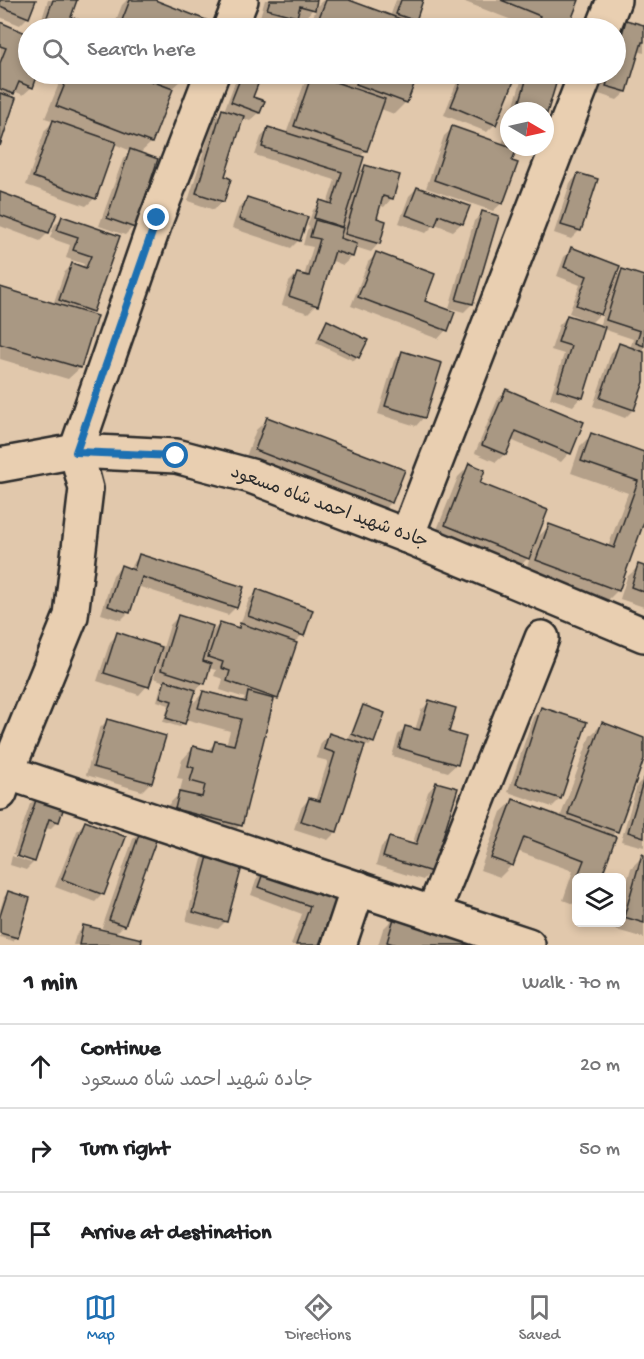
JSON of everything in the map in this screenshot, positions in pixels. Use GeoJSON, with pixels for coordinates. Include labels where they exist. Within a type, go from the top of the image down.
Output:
{"type":"FeatureCollection","features":[{"type":"Feature","properties":{"kind":"street"},"geometry":{"type":"LineString","coordinates":[[234,18],[241,0]]}},
{"type":"Feature","properties":{"kind":"street"},"geometry":{"type":"LineString","coordinates":[[607,18],[614,0]]}},
{"type":"Feature","properties":{"kind":"street"},"geometry":{"type":"LineString","coordinates":[[209,84],[157,218],[76,452],[86,489],[71,616],[2,778],[358,888],[528,945]]}},
{"type":"Feature","properties":{"kind":"street"},"geometry":{"type":"LineString","coordinates":[[407,536],[582,84]]}},
{"type":"Feature","properties":{"kind":"street","name":"جاده شهيد احمد شاه مسعود"},"geometry":{"type":"LineString","coordinates":[[0,465],[76,452],[176,456],[250,476],[407,536],[644,635]]}},
{"type":"Feature","properties":{"kind":"street"},"geometry":{"type":"LineString","coordinates":[[433,914],[542,638]]}},
{"type":"Feature","properties":{"kind":"street"},"geometry":{"type":"LineString","coordinates":[[339,945],[358,888]]}},
{"type":"Feature","properties":{"kind":"building"},"geometry":{"type":"Polygon","coordinates":[[[0,0],[36,0],[29,18],[0,6],[0,0]]]}},
{"type":"Feature","properties":{"kind":"building"},"geometry":{"type":"Polygon","coordinates":[[[53,0],[77,0],[71,17],[74,18],[47,18],[53,0]]]}},
{"type":"Feature","properties":{"kind":"building"},"geometry":{"type":"Polygon","coordinates":[[[130,0],[155,0],[201,18],[123,18],[130,0]]]}},
{"type":"Feature","properties":{"kind":"building"},"geometry":{"type":"Polygon","coordinates":[[[270,0],[317,0],[315,10],[300,6],[297,17],[267,9],[270,0]]]}},
{"type":"Feature","properties":{"kind":"building"},"geometry":{"type":"Polygon","coordinates":[[[326,0],[349,0],[398,18],[319,18],[326,0]]]}},
{"type":"Feature","properties":{"kind":"building"},"geometry":{"type":"Polygon","coordinates":[[[401,0],[423,0],[417,18],[396,14],[401,0]]]}},
{"type":"Feature","properties":{"kind":"building"},"geometry":{"type":"Polygon","coordinates":[[[501,0],[579,0],[572,18],[539,18],[540,16],[501,0]]]}},
{"type":"Feature","properties":{"kind":"building"},"geometry":{"type":"Polygon","coordinates":[[[626,20],[644,25],[644,42],[642,42],[627,92],[606,86],[607,84],[626,84],[626,20]]]}},
{"type":"Feature","properties":{"kind":"building"},"geometry":{"type":"Polygon","coordinates":[[[0,22],[18,30],[18,84],[14,94],[0,89],[0,63],[6,48],[0,46],[0,22]]]}},
{"type":"Feature","properties":{"kind":"building"},"geometry":{"type":"Polygon","coordinates":[[[65,84],[159,84],[173,89],[152,143],[56,106],[65,84]]]}},
{"type":"Feature","properties":{"kind":"building"},"geometry":{"type":"Polygon","coordinates":[[[238,84],[258,84],[253,97],[265,101],[260,113],[231,102],[238,84]]]}},
{"type":"Feature","properties":{"kind":"building"},"geometry":{"type":"Polygon","coordinates":[[[309,84],[341,84],[385,99],[367,151],[294,126],[309,84]]]}},
{"type":"Feature","properties":{"kind":"building"},"geometry":{"type":"Polygon","coordinates":[[[356,84],[414,84],[407,103],[356,84]]]}},
{"type":"Feature","properties":{"kind":"building"},"geometry":{"type":"Polygon","coordinates":[[[460,84],[513,84],[505,102],[500,102],[500,115],[496,125],[451,106],[460,84]]]}},
{"type":"Feature","properties":{"kind":"building"},"geometry":{"type":"Polygon","coordinates":[[[525,84],[556,84],[550,102],[520,102],[525,84]]]}},
{"type":"Feature","properties":{"kind":"building"},"geometry":{"type":"Polygon","coordinates":[[[0,93],[16,98],[0,146],[0,93]]]}},
{"type":"Feature","properties":{"kind":"building"},"geometry":{"type":"Polygon","coordinates":[[[222,109],[244,116],[225,176],[231,179],[224,202],[196,193],[222,109]]]}},
{"type":"Feature","properties":{"kind":"building"},"geometry":{"type":"Polygon","coordinates":[[[53,120],[116,142],[96,199],[33,177],[53,120]]]}},
{"type":"Feature","properties":{"kind":"building"},"geometry":{"type":"Polygon","coordinates":[[[452,126],[500,143],[500,156],[514,156],[512,161],[518,163],[503,204],[434,180],[452,126]]]}},
{"type":"Feature","properties":{"kind":"building"},"geometry":{"type":"Polygon","coordinates":[[[268,127],[364,157],[342,227],[314,218],[320,200],[332,204],[342,172],[262,147],[268,127]]]}},
{"type":"Feature","properties":{"kind":"building"},"geometry":{"type":"Polygon","coordinates":[[[130,149],[158,159],[135,228],[107,218],[130,149]]]}},
{"type":"Feature","properties":{"kind":"building"},"geometry":{"type":"Polygon","coordinates":[[[365,165],[400,175],[393,199],[383,196],[377,218],[386,221],[380,244],[345,234],[365,165]]]}},
{"type":"Feature","properties":{"kind":"building"},"geometry":{"type":"Polygon","coordinates":[[[578,173],[598,179],[581,231],[561,225],[578,173]]]}},
{"type":"Feature","properties":{"kind":"building"},"geometry":{"type":"Polygon","coordinates":[[[417,187],[470,206],[463,224],[439,215],[435,226],[406,215],[417,187]]]}},
{"type":"Feature","properties":{"kind":"building"},"geometry":{"type":"Polygon","coordinates":[[[0,192],[57,213],[49,233],[0,215],[0,192]]]}},
{"type":"Feature","properties":{"kind":"building"},"geometry":{"type":"Polygon","coordinates":[[[247,197],[308,217],[300,241],[239,219],[247,197]]]}},
{"type":"Feature","properties":{"kind":"building"},"geometry":{"type":"Polygon","coordinates":[[[482,211],[499,216],[473,304],[456,300],[482,211]]]}},
{"type":"Feature","properties":{"kind":"building"},"geometry":{"type":"Polygon","coordinates":[[[62,216],[120,236],[93,312],[59,300],[72,263],[86,268],[91,256],[73,250],[78,237],[57,230],[62,216]]]}},
{"type":"Feature","properties":{"kind":"building"},"geometry":{"type":"Polygon","coordinates":[[[315,220],[343,228],[340,238],[357,244],[353,257],[335,251],[318,306],[289,296],[297,273],[309,276],[320,239],[310,237],[315,220]]]}},
{"type":"Feature","properties":{"kind":"building"},"geometry":{"type":"Polygon","coordinates":[[[571,247],[620,266],[601,315],[576,305],[587,276],[564,267],[571,247]]]}},
{"type":"Feature","properties":{"kind":"building"},"geometry":{"type":"Polygon","coordinates":[[[376,252],[435,274],[425,301],[455,312],[448,331],[358,297],[376,252]]]}},
{"type":"Feature","properties":{"kind":"building"},"geometry":{"type":"Polygon","coordinates":[[[622,269],[644,276],[644,346],[636,343],[640,331],[606,320],[622,269]]]}},
{"type":"Feature","properties":{"kind":"building"},"geometry":{"type":"Polygon","coordinates":[[[0,287],[97,316],[81,368],[0,344],[0,287]]]}},
{"type":"Feature","properties":{"kind":"building"},"geometry":{"type":"Polygon","coordinates":[[[567,315],[605,327],[583,398],[557,390],[571,346],[558,342],[567,315]]]}},
{"type":"Feature","properties":{"kind":"building"},"geometry":{"type":"Polygon","coordinates":[[[327,320],[368,340],[359,358],[319,338],[327,320]]]}},
{"type":"Feature","properties":{"kind":"building"},"geometry":{"type":"Polygon","coordinates":[[[619,343],[644,352],[644,382],[634,410],[600,398],[619,343]]]}},
{"type":"Feature","properties":{"kind":"building"},"geometry":{"type":"Polygon","coordinates":[[[402,351],[442,363],[425,418],[385,406],[402,351]]]}},
{"type":"Feature","properties":{"kind":"building"},"geometry":{"type":"Polygon","coordinates":[[[506,389],[584,422],[571,454],[516,431],[506,455],[482,445],[506,389]]]}},
{"type":"Feature","properties":{"kind":"building"},"geometry":{"type":"Polygon","coordinates":[[[267,417],[405,470],[392,503],[255,450],[267,417]]]}},
{"type":"Feature","properties":{"kind":"building"},"geometry":{"type":"Polygon","coordinates":[[[591,433],[644,452],[644,522],[619,591],[536,560],[549,524],[614,548],[638,481],[581,461],[591,433]]]}},
{"type":"Feature","properties":{"kind":"building"},"geometry":{"type":"Polygon","coordinates":[[[469,463],[485,470],[480,483],[548,510],[529,559],[445,525],[469,463]]]}},
{"type":"Feature","properties":{"kind":"building"},"geometry":{"type":"Polygon","coordinates":[[[139,554],[244,587],[237,608],[142,577],[130,613],[108,606],[121,565],[134,570],[139,554]]]}},
{"type":"Feature","properties":{"kind":"building"},"geometry":{"type":"Polygon","coordinates":[[[638,564],[644,566],[644,592],[631,587],[638,564]]]}},
{"type":"Feature","properties":{"kind":"building"},"geometry":{"type":"Polygon","coordinates":[[[257,589],[313,610],[304,636],[248,616],[257,589]]]}},
{"type":"Feature","properties":{"kind":"building"},"geometry":{"type":"Polygon","coordinates":[[[178,615],[213,626],[203,661],[211,664],[205,684],[161,670],[178,615]]]}},
{"type":"Feature","properties":{"kind":"building"},"geometry":{"type":"Polygon","coordinates":[[[220,622],[239,628],[240,623],[297,643],[278,699],[227,681],[230,671],[221,668],[223,662],[208,657],[220,622]]]}},
{"type":"Feature","properties":{"kind":"building"},"geometry":{"type":"Polygon","coordinates":[[[117,632],[162,647],[149,687],[104,673],[117,632]]]}},
{"type":"Feature","properties":{"kind":"building"},"geometry":{"type":"Polygon","coordinates":[[[165,680],[196,690],[185,724],[166,718],[172,701],[160,697],[165,680]]]}},
{"type":"Feature","properties":{"kind":"building"},"geometry":{"type":"Polygon","coordinates":[[[203,691],[246,702],[248,692],[274,699],[242,826],[175,809],[179,792],[202,797],[205,785],[190,781],[194,768],[188,766],[193,746],[212,751],[215,741],[234,745],[241,719],[198,708],[203,691]]]}},
{"type":"Feature","properties":{"kind":"building"},"geometry":{"type":"Polygon","coordinates":[[[429,700],[456,708],[449,732],[466,737],[458,765],[399,748],[405,726],[420,730],[429,700]]]}},
{"type":"Feature","properties":{"kind":"building"},"geometry":{"type":"Polygon","coordinates":[[[363,705],[385,713],[374,743],[352,734],[363,705]]]}},
{"type":"Feature","properties":{"kind":"building"},"geometry":{"type":"Polygon","coordinates":[[[541,707],[587,722],[561,799],[516,784],[541,707]]]}},
{"type":"Feature","properties":{"kind":"building"},"geometry":{"type":"Polygon","coordinates":[[[107,719],[166,736],[152,783],[93,767],[107,719]]]}},
{"type":"Feature","properties":{"kind":"building"},"geometry":{"type":"Polygon","coordinates":[[[602,722],[644,738],[644,759],[618,832],[568,814],[602,722]]]}},
{"type":"Feature","properties":{"kind":"building"},"geometry":{"type":"Polygon","coordinates":[[[329,733],[365,745],[337,832],[301,821],[309,798],[320,801],[335,753],[324,749],[329,733]]]}},
{"type":"Feature","properties":{"kind":"building"},"geometry":{"type":"Polygon","coordinates":[[[644,778],[644,837],[628,832],[644,778]]]}},
{"type":"Feature","properties":{"kind":"building"},"geometry":{"type":"Polygon","coordinates":[[[436,782],[458,788],[432,872],[383,857],[389,837],[416,845],[436,782]]]}},
{"type":"Feature","properties":{"kind":"building"},"geometry":{"type":"Polygon","coordinates":[[[38,794],[65,804],[59,822],[49,819],[35,862],[17,856],[38,794]]]}},
{"type":"Feature","properties":{"kind":"building"},"geometry":{"type":"Polygon","coordinates":[[[513,799],[616,837],[603,873],[579,873],[584,860],[524,837],[513,866],[491,858],[513,799]]]}},
{"type":"Feature","properties":{"kind":"building"},"geometry":{"type":"Polygon","coordinates":[[[85,821],[126,837],[104,895],[62,879],[85,821]]]}},
{"type":"Feature","properties":{"kind":"building"},"geometry":{"type":"Polygon","coordinates":[[[141,829],[158,835],[125,926],[109,920],[141,829]]]}},
{"type":"Feature","properties":{"kind":"building"},"geometry":{"type":"Polygon","coordinates":[[[210,849],[244,859],[227,922],[193,912],[210,849]]]}},
{"type":"Feature","properties":{"kind":"building"},"geometry":{"type":"Polygon","coordinates":[[[642,854],[644,855],[644,923],[626,918],[626,910],[642,854]]]}},
{"type":"Feature","properties":{"kind":"building"},"geometry":{"type":"Polygon","coordinates":[[[265,868],[338,894],[319,945],[296,945],[310,906],[258,887],[265,868]]]}},
{"type":"Feature","properties":{"kind":"building"},"geometry":{"type":"Polygon","coordinates":[[[8,891],[30,898],[18,938],[0,933],[0,916],[8,891]]]}},
{"type":"Feature","properties":{"kind":"building"},"geometry":{"type":"Polygon","coordinates":[[[395,915],[490,945],[396,945],[387,942],[395,915]]]}},
{"type":"Feature","properties":{"kind":"building"},"geometry":{"type":"Polygon","coordinates":[[[83,925],[142,939],[141,945],[79,945],[83,925]]]}},
{"type":"Feature","properties":{"kind":"route"},"geometry":{"type":"LineString","coordinates":[[157,218],[76,452],[176,456]]}}]}
